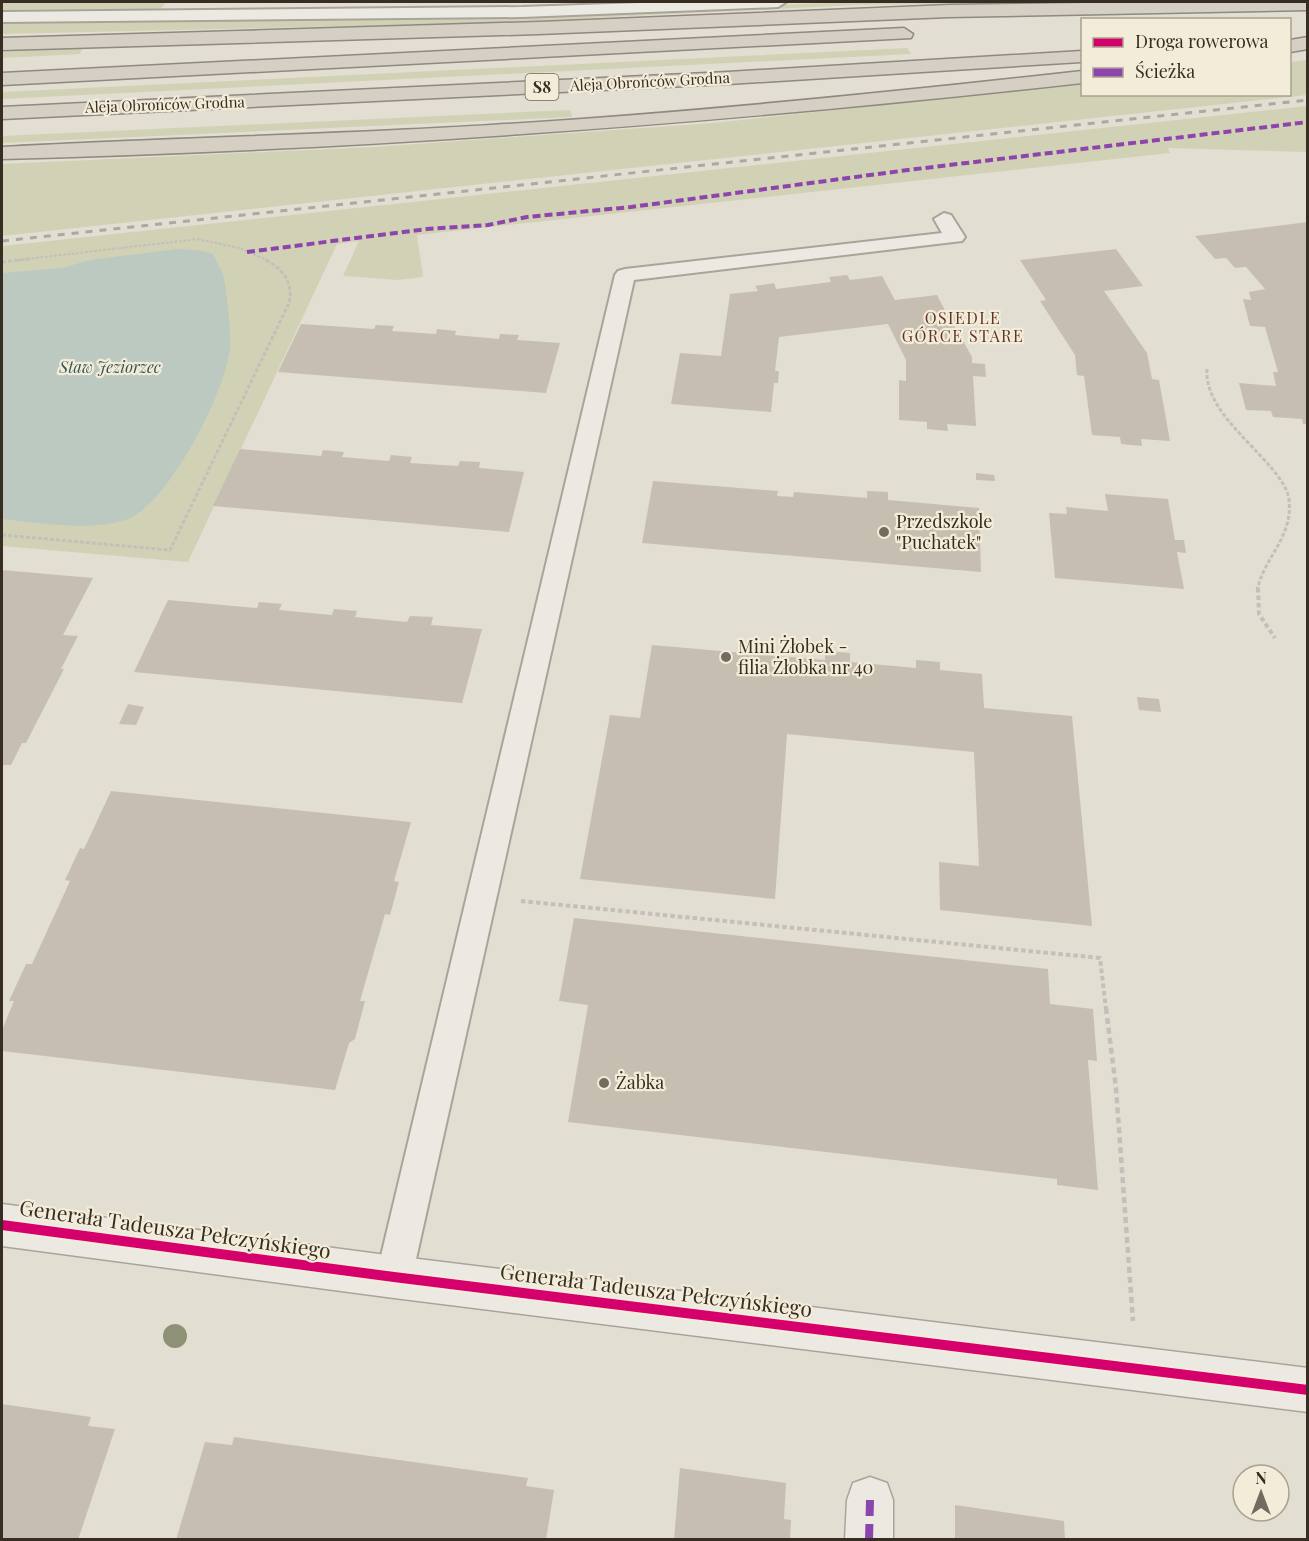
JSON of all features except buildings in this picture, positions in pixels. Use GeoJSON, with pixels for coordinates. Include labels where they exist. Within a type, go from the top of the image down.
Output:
{"type":"FeatureCollection","features":[{"type":"Feature","properties":{"kind":"highway"},"geometry":{"type":"LineString","coordinates":[[1155,18],[1308,5]]}},
{"type":"Feature","properties":{"kind":"highway"},"geometry":{"type":"LineString","coordinates":[[2,44],[539,28],[937,11],[1308,5]]}},
{"type":"Feature","properties":{"kind":"highway"},"geometry":{"type":"LineString","coordinates":[[994,29],[1081,23]]}},
{"type":"Feature","properties":{"kind":"highway","name":"Aleja Obrońców Grodna"},"geometry":{"type":"LineString","coordinates":[[2,80],[924,33]]}},
{"type":"Feature","properties":{"kind":"highway"},"geometry":{"type":"LineString","coordinates":[[1291,41],[1308,41]]}},
{"type":"Feature","properties":{"kind":"highway"},"geometry":{"type":"LineString","coordinates":[[1291,46],[1308,41]]}},
{"type":"Feature","properties":{"kind":"highway","name":"Aleja Obrońców Grodna"},"geometry":{"type":"LineString","coordinates":[[2,113],[728,78],[1081,56]]}},
{"type":"Feature","properties":{"kind":"highway"},"geometry":{"type":"LineString","coordinates":[[2,153],[405,136],[611,123],[798,108],[1081,77]]}},
{"type":"Feature","properties":{"kind":"street","name":"Generała Tadeusza Pełczyńskiego"},"geometry":{"type":"LineString","coordinates":[[2,1225],[394,1277],[1308,1390]]}},
{"type":"Feature","properties":{"kind":"lane"},"geometry":{"type":"LineString","coordinates":[[2,17],[522,12],[778,2]]}},
{"type":"Feature","properties":{"kind":"lane"},"geometry":{"type":"LineString","coordinates":[[394,1277],[625,275],[955,237],[944,219]]}},
{"type":"Feature","properties":{"kind":"path"},"geometry":{"type":"LineString","coordinates":[[2,262],[198,239],[230,246],[262,257],[282,273],[291,289],[287,310],[170,550],[2,535]]}},
{"type":"Feature","properties":{"kind":"path"},"geometry":{"type":"LineString","coordinates":[[1207,369],[1206,382],[1234,429],[1281,481],[1289,498],[1288,528],[1260,578],[1256,596],[1259,614],[1275,638]]}},
{"type":"Feature","properties":{"kind":"path"},"geometry":{"type":"LineString","coordinates":[[480,897],[1100,958],[1116,1088],[1136,1367]]}},
{"type":"Feature","properties":{"kind":"green space"},"geometry":{"type":"Polygon","coordinates":[[[2,2],[166,2],[161,9],[2,10],[2,2]]]}},
{"type":"Feature","properties":{"kind":"green space"},"geometry":{"type":"Polygon","coordinates":[[[851,2],[1042,2],[856,5],[487,23],[2,34],[2,24],[26,20],[518,16],[851,2]]]}},
{"type":"Feature","properties":{"kind":"green space"},"geometry":{"type":"Polygon","coordinates":[[[82,48],[80,54],[2,58],[2,52],[82,48]]]}},
{"type":"Feature","properties":{"kind":"green space"},"geometry":{"type":"Polygon","coordinates":[[[907,48],[911,54],[2,99],[2,92],[907,48]]]}},
{"type":"Feature","properties":{"kind":"green space"},"geometry":{"type":"Polygon","coordinates":[[[1307,60],[1307,95],[2,236],[2,164],[373,147],[713,123],[1081,83],[1081,96],[1291,96],[1291,62],[1307,60]]]}},
{"type":"Feature","properties":{"kind":"green space"},"geometry":{"type":"Polygon","coordinates":[[[1307,106],[1307,152],[1168,148],[1170,153],[417,235],[423,277],[398,280],[343,276],[359,241],[337,244],[188,562],[2,546],[2,246],[1307,106]]]}},
{"type":"Feature","properties":{"kind":"green space"},"geometry":{"type":"Polygon","coordinates":[[[570,110],[572,117],[2,143],[2,136],[570,110]]]}},
{"type":"Feature","properties":{"kind":"water","name":"Staw Jeziorzec"},"geometry":{"type":"Polygon","coordinates":[[[177,249],[198,250],[213,254],[223,274],[230,339],[219,390],[178,469],[144,509],[128,519],[114,523],[83,526],[2,519],[2,273],[62,268],[90,260],[177,249]]]}},
{"type":"Feature","properties":{"kind":"railway"},"geometry":{"type":"LineString","coordinates":[[2,241],[1308,100]]}},
{"type":"Feature","properties":{"kind":"marked path"},"geometry":{"type":"LineString","coordinates":[[247,252],[427,229],[488,225],[527,217],[631,207],[908,170],[1308,122]]}},
{"type":"Feature","properties":{"kind":"marked path"},"geometry":{"type":"LineString","coordinates":[[869,1540],[870,1500]]}},
{"type":"Feature","properties":{"kind":"cycle path"},"geometry":{"type":"LineString","coordinates":[[2,1225],[394,1277],[1308,1390]]}},
{"type":"Feature","properties":{"kind":"place","name":"Przedszkole \"Puchatek\""},"geometry":{"type":"Point","coordinates":[884,532]}},
{"type":"Feature","properties":{"kind":"place","name":"Mini Żłobek - filia Żłobka nr 40"},"geometry":{"type":"Point","coordinates":[726,657]}},
{"type":"Feature","properties":{"kind":"place","name":"Żabka"},"geometry":{"type":"Point","coordinates":[604,1083]}},
{"type":"Feature","properties":{"kind":"district","name":"OSIEDLE GÓRCE STARE"},"geometry":{"type":"Point","coordinates":[963,327]}}]}
